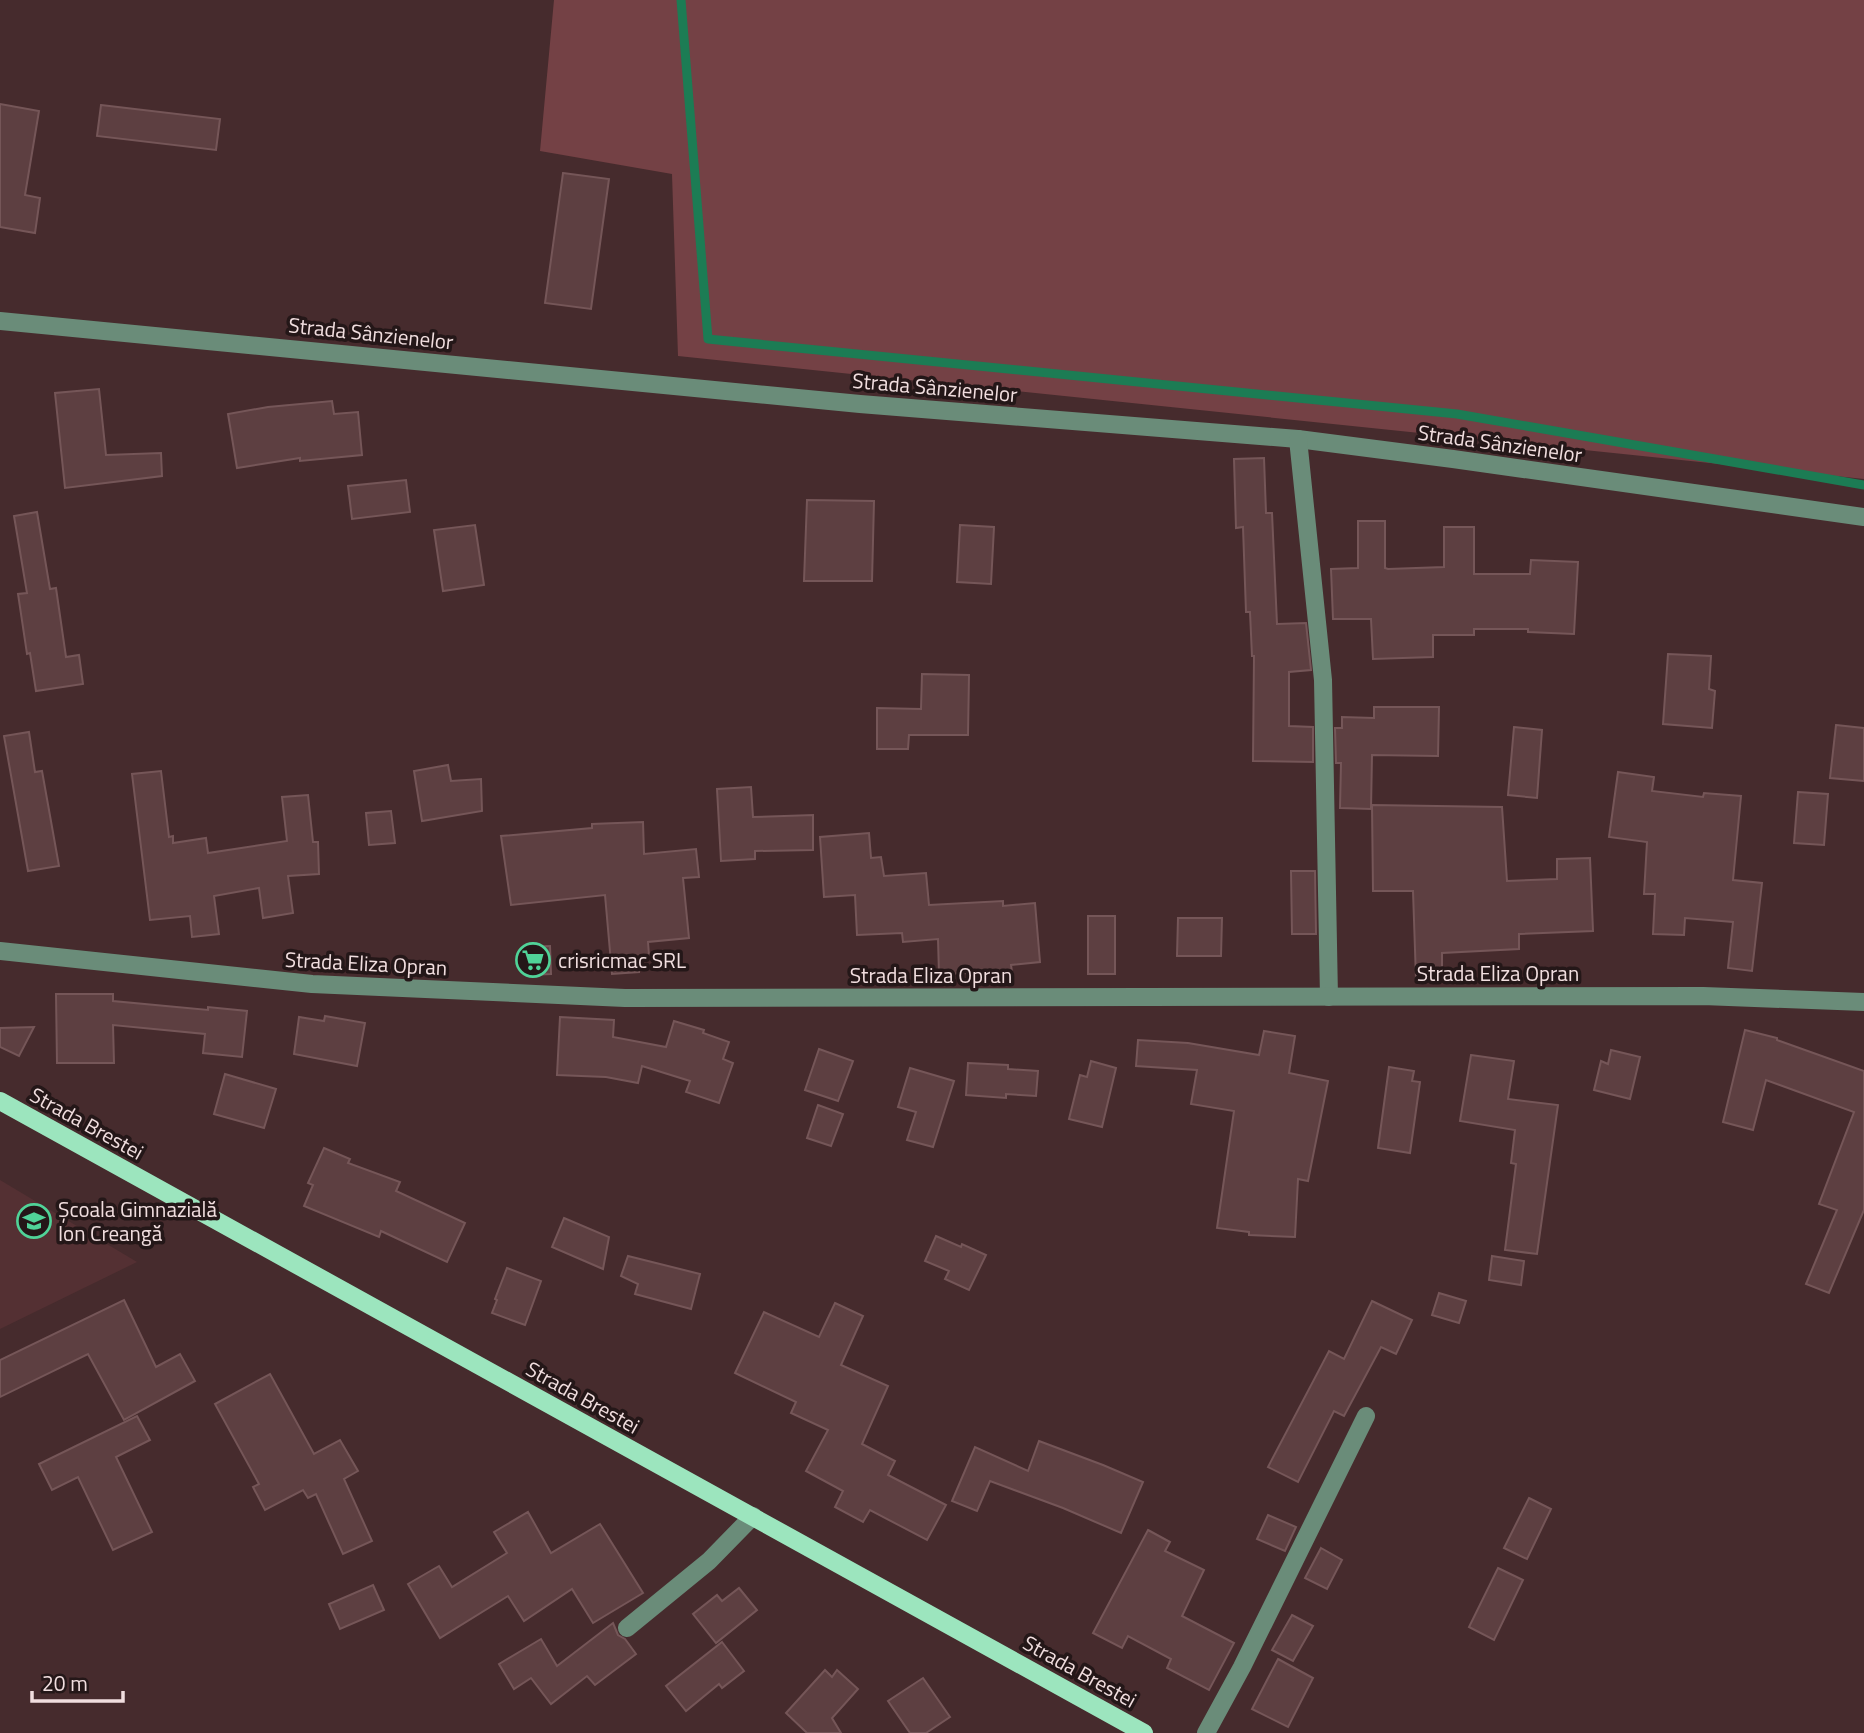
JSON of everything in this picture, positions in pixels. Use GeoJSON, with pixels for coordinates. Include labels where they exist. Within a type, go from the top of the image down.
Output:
{"type":"FeatureCollection","features":[{"type":"Feature","properties":{"kind":"main road","name":"Strada Brestei"},"geometry":{"type":"LineString","coordinates":[[0,1101],[1144,1733]]}},
{"type":"Feature","properties":{"kind":"street","name":"Strada Sânzienelor"},"geometry":{"type":"LineString","coordinates":[[0,321],[860,404],[1298,439],[1864,517]]}},
{"type":"Feature","properties":{"kind":"street"},"geometry":{"type":"LineString","coordinates":[[1298,439],[1323,680],[1329,997]]}},
{"type":"Feature","properties":{"kind":"street","name":"Strada Eliza Opran"},"geometry":{"type":"LineString","coordinates":[[0,951],[312,984],[625,998],[1703,996],[1864,1002]]}},
{"type":"Feature","properties":{"kind":"street"},"geometry":{"type":"LineString","coordinates":[[1206,1733],[1242,1667],[1366,1416]]}},
{"type":"Feature","properties":{"kind":"street"},"geometry":{"type":"LineString","coordinates":[[627,1628],[709,1561],[753,1516]]}},
{"type":"Feature","properties":{"kind":"shaded area"},"geometry":{"type":"Polygon","coordinates":[[[554,0],[1864,0],[1864,479],[678,356],[672,174],[540,151],[554,0]]]}},
{"type":"Feature","properties":{"kind":"shaded area","name":"Școala Gimnazială Ion Creangă"},"geometry":{"type":"Polygon","coordinates":[[[0,1180],[137,1262],[0,1329],[0,1180]]]}},
{"type":"Feature","properties":{"kind":"building"},"geometry":{"type":"Polygon","coordinates":[[[0,104],[39,111],[25,195],[40,198],[35,233],[0,227],[0,104]]]}},
{"type":"Feature","properties":{"kind":"building"},"geometry":{"type":"Polygon","coordinates":[[[101,105],[220,119],[216,150],[97,136],[101,105]]]}},
{"type":"Feature","properties":{"kind":"building"},"geometry":{"type":"Polygon","coordinates":[[[563,173],[609,179],[591,309],[545,303],[563,173]]]}},
{"type":"Feature","properties":{"kind":"building"},"geometry":{"type":"Polygon","coordinates":[[[99,389],[106,455],[161,453],[162,476],[65,488],[55,393],[99,389]]]}},
{"type":"Feature","properties":{"kind":"building"},"geometry":{"type":"Polygon","coordinates":[[[332,401],[334,414],[358,412],[362,455],[300,461],[300,458],[237,468],[228,414],[332,401]]]}},
{"type":"Feature","properties":{"kind":"building"},"geometry":{"type":"Polygon","coordinates":[[[1264,458],[1266,513],[1272,513],[1277,624],[1306,623],[1311,670],[1289,672],[1289,726],[1313,727],[1313,762],[1253,761],[1254,656],[1250,612],[1246,612],[1243,527],[1236,528],[1234,459],[1264,458]]]}},
{"type":"Feature","properties":{"kind":"building"},"geometry":{"type":"Polygon","coordinates":[[[406,480],[410,512],[352,519],[348,486],[406,480]]]}},
{"type":"Feature","properties":{"kind":"building"},"geometry":{"type":"Polygon","coordinates":[[[807,500],[874,501],[872,581],[804,581],[807,500]]]}},
{"type":"Feature","properties":{"kind":"building"},"geometry":{"type":"Polygon","coordinates":[[[37,512],[50,589],[56,588],[66,657],[79,655],[83,684],[36,691],[18,594],[27,593],[14,516],[37,512]]]}},
{"type":"Feature","properties":{"kind":"building"},"geometry":{"type":"Polygon","coordinates":[[[1358,521],[1385,521],[1385,568],[1388,569],[1444,567],[1444,527],[1474,527],[1474,574],[1530,574],[1531,560],[1578,562],[1574,634],[1528,632],[1528,629],[1474,629],[1474,635],[1433,635],[1433,657],[1373,659],[1371,619],[1333,619],[1331,569],[1358,568],[1358,521]]]}},
{"type":"Feature","properties":{"kind":"building"},"geometry":{"type":"Polygon","coordinates":[[[475,525],[484,585],[443,591],[434,530],[475,525]]]}},
{"type":"Feature","properties":{"kind":"building"},"geometry":{"type":"Polygon","coordinates":[[[960,525],[994,527],[991,584],[957,582],[960,525]]]}},
{"type":"Feature","properties":{"kind":"building"},"geometry":{"type":"Polygon","coordinates":[[[1668,654],[1711,656],[1709,689],[1715,691],[1712,728],[1663,724],[1668,654]]]}},
{"type":"Feature","properties":{"kind":"building"},"geometry":{"type":"Polygon","coordinates":[[[922,674],[969,675],[968,735],[909,735],[908,749],[877,749],[877,708],[921,709],[922,674]]]}},
{"type":"Feature","properties":{"kind":"building"},"geometry":{"type":"Polygon","coordinates":[[[1374,707],[1439,707],[1438,756],[1372,755],[1371,809],[1340,808],[1341,763],[1336,763],[1335,728],[1342,728],[1342,717],[1374,718],[1374,707]]]}},
{"type":"Feature","properties":{"kind":"building"},"geometry":{"type":"Polygon","coordinates":[[[1836,725],[1864,728],[1864,781],[1830,778],[1836,725]]]}},
{"type":"Feature","properties":{"kind":"building"},"geometry":{"type":"Polygon","coordinates":[[[1514,727],[1542,730],[1537,798],[1508,795],[1514,727]]]}},
{"type":"Feature","properties":{"kind":"building"},"geometry":{"type":"Polygon","coordinates":[[[29,732],[35,772],[42,771],[59,866],[28,871],[4,736],[29,732]]]}},
{"type":"Feature","properties":{"kind":"building"},"geometry":{"type":"Polygon","coordinates":[[[448,765],[451,781],[481,779],[482,811],[422,821],[414,771],[448,765]]]}},
{"type":"Feature","properties":{"kind":"building"},"geometry":{"type":"Polygon","coordinates":[[[161,771],[169,837],[173,836],[173,843],[206,838],[208,853],[287,841],[282,797],[308,795],[313,842],[318,842],[319,874],[288,876],[293,913],[263,918],[259,888],[214,896],[219,934],[192,937],[190,916],[150,920],[132,774],[161,771]]]}},
{"type":"Feature","properties":{"kind":"building"},"geometry":{"type":"Polygon","coordinates":[[[1618,772],[1654,777],[1652,791],[1703,797],[1704,793],[1741,796],[1733,880],[1762,883],[1752,971],[1728,968],[1733,922],[1685,918],[1684,935],[1653,934],[1655,894],[1644,894],[1647,842],[1609,837],[1618,772]]]}},
{"type":"Feature","properties":{"kind":"building"},"geometry":{"type":"Polygon","coordinates":[[[751,787],[753,817],[813,815],[813,850],[755,851],[755,859],[721,861],[717,789],[751,787]]]}},
{"type":"Feature","properties":{"kind":"building"},"geometry":{"type":"Polygon","coordinates":[[[1798,792],[1828,794],[1824,845],[1794,843],[1798,792]]]}},
{"type":"Feature","properties":{"kind":"building"},"geometry":{"type":"Polygon","coordinates":[[[1372,805],[1502,807],[1507,881],[1557,879],[1557,859],[1590,858],[1593,931],[1519,934],[1519,949],[1442,953],[1442,978],[1416,979],[1413,891],[1373,891],[1372,805]]]}},
{"type":"Feature","properties":{"kind":"building"},"geometry":{"type":"Polygon","coordinates":[[[391,811],[395,843],[369,845],[366,813],[391,811]]]}},
{"type":"Feature","properties":{"kind":"building"},"geometry":{"type":"Polygon","coordinates":[[[643,822],[644,854],[696,849],[699,877],[683,878],[689,938],[648,942],[649,955],[638,956],[639,972],[612,974],[605,895],[511,905],[501,836],[592,828],[592,824],[643,822]]]}},
{"type":"Feature","properties":{"kind":"building"},"geometry":{"type":"Polygon","coordinates":[[[869,833],[871,858],[881,857],[884,876],[926,873],[929,905],[1003,901],[1003,906],[1035,903],[1040,962],[1011,965],[1012,972],[939,974],[938,939],[903,942],[902,933],[857,935],[855,895],[824,897],[820,837],[869,833]]]}},
{"type":"Feature","properties":{"kind":"building"},"geometry":{"type":"Polygon","coordinates":[[[1291,871],[1315,871],[1316,934],[1292,934],[1291,871]]]}},
{"type":"Feature","properties":{"kind":"building"},"geometry":{"type":"Polygon","coordinates":[[[1088,916],[1115,916],[1115,974],[1088,974],[1088,916]]]}},
{"type":"Feature","properties":{"kind":"building"},"geometry":{"type":"Polygon","coordinates":[[[1178,918],[1222,918],[1221,956],[1177,956],[1178,918]]]}},
{"type":"Feature","properties":{"kind":"building"},"geometry":{"type":"Polygon","coordinates":[[[550,946],[551,974],[528,975],[526,947],[550,946]]]}},
{"type":"Feature","properties":{"kind":"building"},"geometry":{"type":"Polygon","coordinates":[[[56,994],[113,994],[113,1001],[247,1011],[242,1057],[203,1053],[205,1034],[113,1025],[114,1063],[57,1063],[56,994]]]}},
{"type":"Feature","properties":{"kind":"building"},"geometry":{"type":"Polygon","coordinates":[[[325,1016],[365,1023],[357,1066],[294,1054],[299,1017],[324,1021],[325,1016]]]}},
{"type":"Feature","properties":{"kind":"building"},"geometry":{"type":"Polygon","coordinates":[[[560,1017],[614,1020],[613,1037],[666,1047],[674,1021],[704,1030],[703,1033],[729,1042],[723,1059],[733,1063],[719,1103],[686,1092],[690,1081],[642,1066],[638,1083],[606,1077],[557,1075],[560,1017]]]}},
{"type":"Feature","properties":{"kind":"building"},"geometry":{"type":"Polygon","coordinates":[[[34,1027],[19,1056],[0,1047],[0,1028],[34,1027]]]}},
{"type":"Feature","properties":{"kind":"building"},"geometry":{"type":"Polygon","coordinates":[[[1745,1030],[1777,1038],[1864,1071],[1864,1210],[1829,1293],[1806,1284],[1837,1210],[1819,1204],[1854,1112],[1766,1080],[1753,1130],[1723,1122],[1745,1030]]]}},
{"type":"Feature","properties":{"kind":"building"},"geometry":{"type":"Polygon","coordinates":[[[1264,1031],[1295,1036],[1289,1073],[1328,1081],[1308,1181],[1298,1179],[1295,1237],[1249,1235],[1249,1232],[1217,1228],[1234,1111],[1191,1104],[1197,1070],[1136,1066],[1138,1040],[1188,1043],[1259,1055],[1264,1031]]]}},
{"type":"Feature","properties":{"kind":"building"},"geometry":{"type":"Polygon","coordinates":[[[819,1049],[853,1061],[838,1101],[805,1090],[819,1049]]]}},
{"type":"Feature","properties":{"kind":"building"},"geometry":{"type":"Polygon","coordinates":[[[1611,1050],[1640,1057],[1630,1099],[1594,1090],[1601,1061],[1608,1064],[1611,1050]]]}},
{"type":"Feature","properties":{"kind":"building"},"geometry":{"type":"Polygon","coordinates":[[[1471,1055],[1514,1061],[1508,1099],[1558,1105],[1537,1254],[1505,1250],[1516,1164],[1511,1163],[1515,1130],[1460,1121],[1471,1055]]]}},
{"type":"Feature","properties":{"kind":"building"},"geometry":{"type":"Polygon","coordinates":[[[1091,1061],[1116,1068],[1102,1127],[1069,1119],[1080,1075],[1087,1077],[1091,1061]]]}},
{"type":"Feature","properties":{"kind":"building"},"geometry":{"type":"Polygon","coordinates":[[[968,1063],[1008,1065],[1008,1069],[1038,1071],[1036,1096],[1006,1094],[1006,1098],[966,1095],[968,1063]]]}},
{"type":"Feature","properties":{"kind":"building"},"geometry":{"type":"Polygon","coordinates":[[[1389,1067],[1414,1071],[1412,1081],[1420,1082],[1410,1153],[1378,1148],[1389,1067]]]}},
{"type":"Feature","properties":{"kind":"building"},"geometry":{"type":"Polygon","coordinates":[[[910,1068],[954,1081],[933,1147],[907,1140],[916,1112],[898,1107],[910,1068]]]}},
{"type":"Feature","properties":{"kind":"building"},"geometry":{"type":"Polygon","coordinates":[[[225,1074],[276,1089],[264,1128],[214,1114],[225,1074]]]}},
{"type":"Feature","properties":{"kind":"building"},"geometry":{"type":"Polygon","coordinates":[[[818,1105],[843,1114],[831,1146],[807,1138],[818,1105]]]}},
{"type":"Feature","properties":{"kind":"building"},"geometry":{"type":"Polygon","coordinates":[[[324,1148],[350,1159],[348,1163],[400,1182],[396,1191],[465,1223],[447,1262],[381,1231],[379,1237],[304,1206],[313,1185],[308,1183],[324,1148]]]}},
{"type":"Feature","properties":{"kind":"building"},"geometry":{"type":"Polygon","coordinates":[[[564,1218],[609,1237],[603,1269],[552,1247],[564,1218]]]}},
{"type":"Feature","properties":{"kind":"building"},"geometry":{"type":"Polygon","coordinates":[[[936,1236],[986,1255],[969,1290],[945,1279],[949,1271],[925,1261],[936,1236]]]}},
{"type":"Feature","properties":{"kind":"building"},"geometry":{"type":"Polygon","coordinates":[[[628,1256],[700,1274],[691,1309],[635,1294],[638,1284],[621,1276],[628,1256]]]}},
{"type":"Feature","properties":{"kind":"building"},"geometry":{"type":"Polygon","coordinates":[[[1492,1256],[1524,1261],[1521,1285],[1489,1280],[1492,1256]]]}},
{"type":"Feature","properties":{"kind":"building"},"geometry":{"type":"Polygon","coordinates":[[[507,1268],[541,1281],[525,1325],[492,1313],[507,1268]]]}},
{"type":"Feature","properties":{"kind":"building"},"geometry":{"type":"Polygon","coordinates":[[[1439,1293],[1466,1301],[1459,1323],[1432,1315],[1439,1293]]]}},
{"type":"Feature","properties":{"kind":"building"},"geometry":{"type":"Polygon","coordinates":[[[124,1300],[156,1367],[180,1354],[195,1381],[124,1420],[88,1354],[0,1397],[0,1360],[124,1300]]]}},
{"type":"Feature","properties":{"kind":"building"},"geometry":{"type":"Polygon","coordinates":[[[1372,1301],[1412,1320],[1396,1354],[1381,1347],[1344,1416],[1334,1411],[1298,1482],[1268,1467],[1329,1351],[1344,1359],[1372,1301]]]}},
{"type":"Feature","properties":{"kind":"building"},"geometry":{"type":"Polygon","coordinates":[[[835,1303],[863,1316],[841,1365],[888,1386],[862,1444],[895,1461],[888,1475],[946,1505],[927,1540],[870,1510],[863,1522],[835,1507],[843,1491],[806,1471],[828,1430],[791,1413],[796,1402],[735,1373],[764,1312],[819,1337],[835,1303]]]}},
{"type":"Feature","properties":{"kind":"building"},"geometry":{"type":"Polygon","coordinates":[[[270,1374],[314,1454],[340,1440],[358,1471],[344,1479],[372,1541],[343,1554],[316,1494],[308,1498],[303,1490],[265,1510],[253,1487],[259,1484],[215,1404],[270,1374]]]}},
{"type":"Feature","properties":{"kind":"building"},"geometry":{"type":"Polygon","coordinates":[[[137,1416],[150,1440],[116,1457],[152,1532],[113,1550],[78,1477],[52,1490],[39,1464],[137,1416]]]}},
{"type":"Feature","properties":{"kind":"building"},"geometry":{"type":"Polygon","coordinates":[[[1039,1441],[1143,1482],[1121,1533],[990,1481],[977,1511],[952,1501],[975,1447],[1028,1471],[1039,1441]]]}},
{"type":"Feature","properties":{"kind":"building"},"geometry":{"type":"Polygon","coordinates":[[[1529,1498],[1551,1509],[1527,1559],[1504,1548],[1529,1498]]]}},
{"type":"Feature","properties":{"kind":"building"},"geometry":{"type":"Polygon","coordinates":[[[528,1512],[551,1553],[600,1524],[643,1593],[593,1623],[572,1589],[524,1621],[508,1596],[440,1638],[408,1584],[439,1566],[452,1587],[507,1553],[494,1532],[528,1512]]]}},
{"type":"Feature","properties":{"kind":"building"},"geometry":{"type":"Polygon","coordinates":[[[1268,1515],[1296,1527],[1285,1551],[1257,1539],[1268,1515]]]}},
{"type":"Feature","properties":{"kind":"building"},"geometry":{"type":"Polygon","coordinates":[[[1148,1530],[1170,1542],[1165,1551],[1204,1570],[1182,1616],[1234,1643],[1209,1690],[1167,1668],[1171,1659],[1128,1636],[1122,1648],[1093,1633],[1148,1530]]]}},
{"type":"Feature","properties":{"kind":"building"},"geometry":{"type":"Polygon","coordinates":[[[1321,1548],[1342,1560],[1327,1589],[1305,1578],[1321,1548]]]}},
{"type":"Feature","properties":{"kind":"building"},"geometry":{"type":"Polygon","coordinates":[[[1498,1568],[1523,1580],[1494,1640],[1469,1627],[1498,1568]]]}},
{"type":"Feature","properties":{"kind":"building"},"geometry":{"type":"Polygon","coordinates":[[[373,1585],[384,1610],[340,1629],[329,1604],[373,1585]]]}},
{"type":"Feature","properties":{"kind":"building"},"geometry":{"type":"Polygon","coordinates":[[[739,1588],[757,1610],[716,1643],[693,1614],[717,1595],[722,1601],[739,1588]]]}},
{"type":"Feature","properties":{"kind":"building"},"geometry":{"type":"Polygon","coordinates":[[[1292,1615],[1313,1626],[1293,1661],[1272,1650],[1292,1615]]]}},
{"type":"Feature","properties":{"kind":"building"},"geometry":{"type":"Polygon","coordinates":[[[613,1623],[618,1635],[625,1639],[636,1654],[595,1685],[587,1676],[551,1704],[531,1678],[514,1689],[499,1664],[541,1639],[557,1666],[613,1623]]]}},
{"type":"Feature","properties":{"kind":"building"},"geometry":{"type":"Polygon","coordinates":[[[722,1642],[744,1671],[722,1688],[719,1684],[686,1711],[666,1686],[722,1642]]]}},
{"type":"Feature","properties":{"kind":"building"},"geometry":{"type":"Polygon","coordinates":[[[1278,1659],[1313,1678],[1288,1727],[1252,1709],[1278,1659]]]}},
{"type":"Feature","properties":{"kind":"building"},"geometry":{"type":"Polygon","coordinates":[[[825,1670],[832,1677],[837,1670],[858,1689],[832,1718],[841,1733],[807,1733],[786,1713],[825,1670]]]}},
{"type":"Feature","properties":{"kind":"building"},"geometry":{"type":"Polygon","coordinates":[[[923,1678],[950,1717],[926,1733],[910,1733],[888,1701],[923,1678]]]}},
{"type":"Feature","properties":{"kind":"waterway"},"geometry":{"type":"LineString","coordinates":[[681,0],[708,339],[1457,414],[1864,485]]}},
{"type":"Feature","properties":{"kind":"place","name":"crisricmac SRL"},"geometry":{"type":"Point","coordinates":[533,960]}},
{"type":"Feature","properties":{"kind":"place","name":"Școala Gimnazială Ion Creangă"},"geometry":{"type":"Point","coordinates":[34,1221]}}]}
